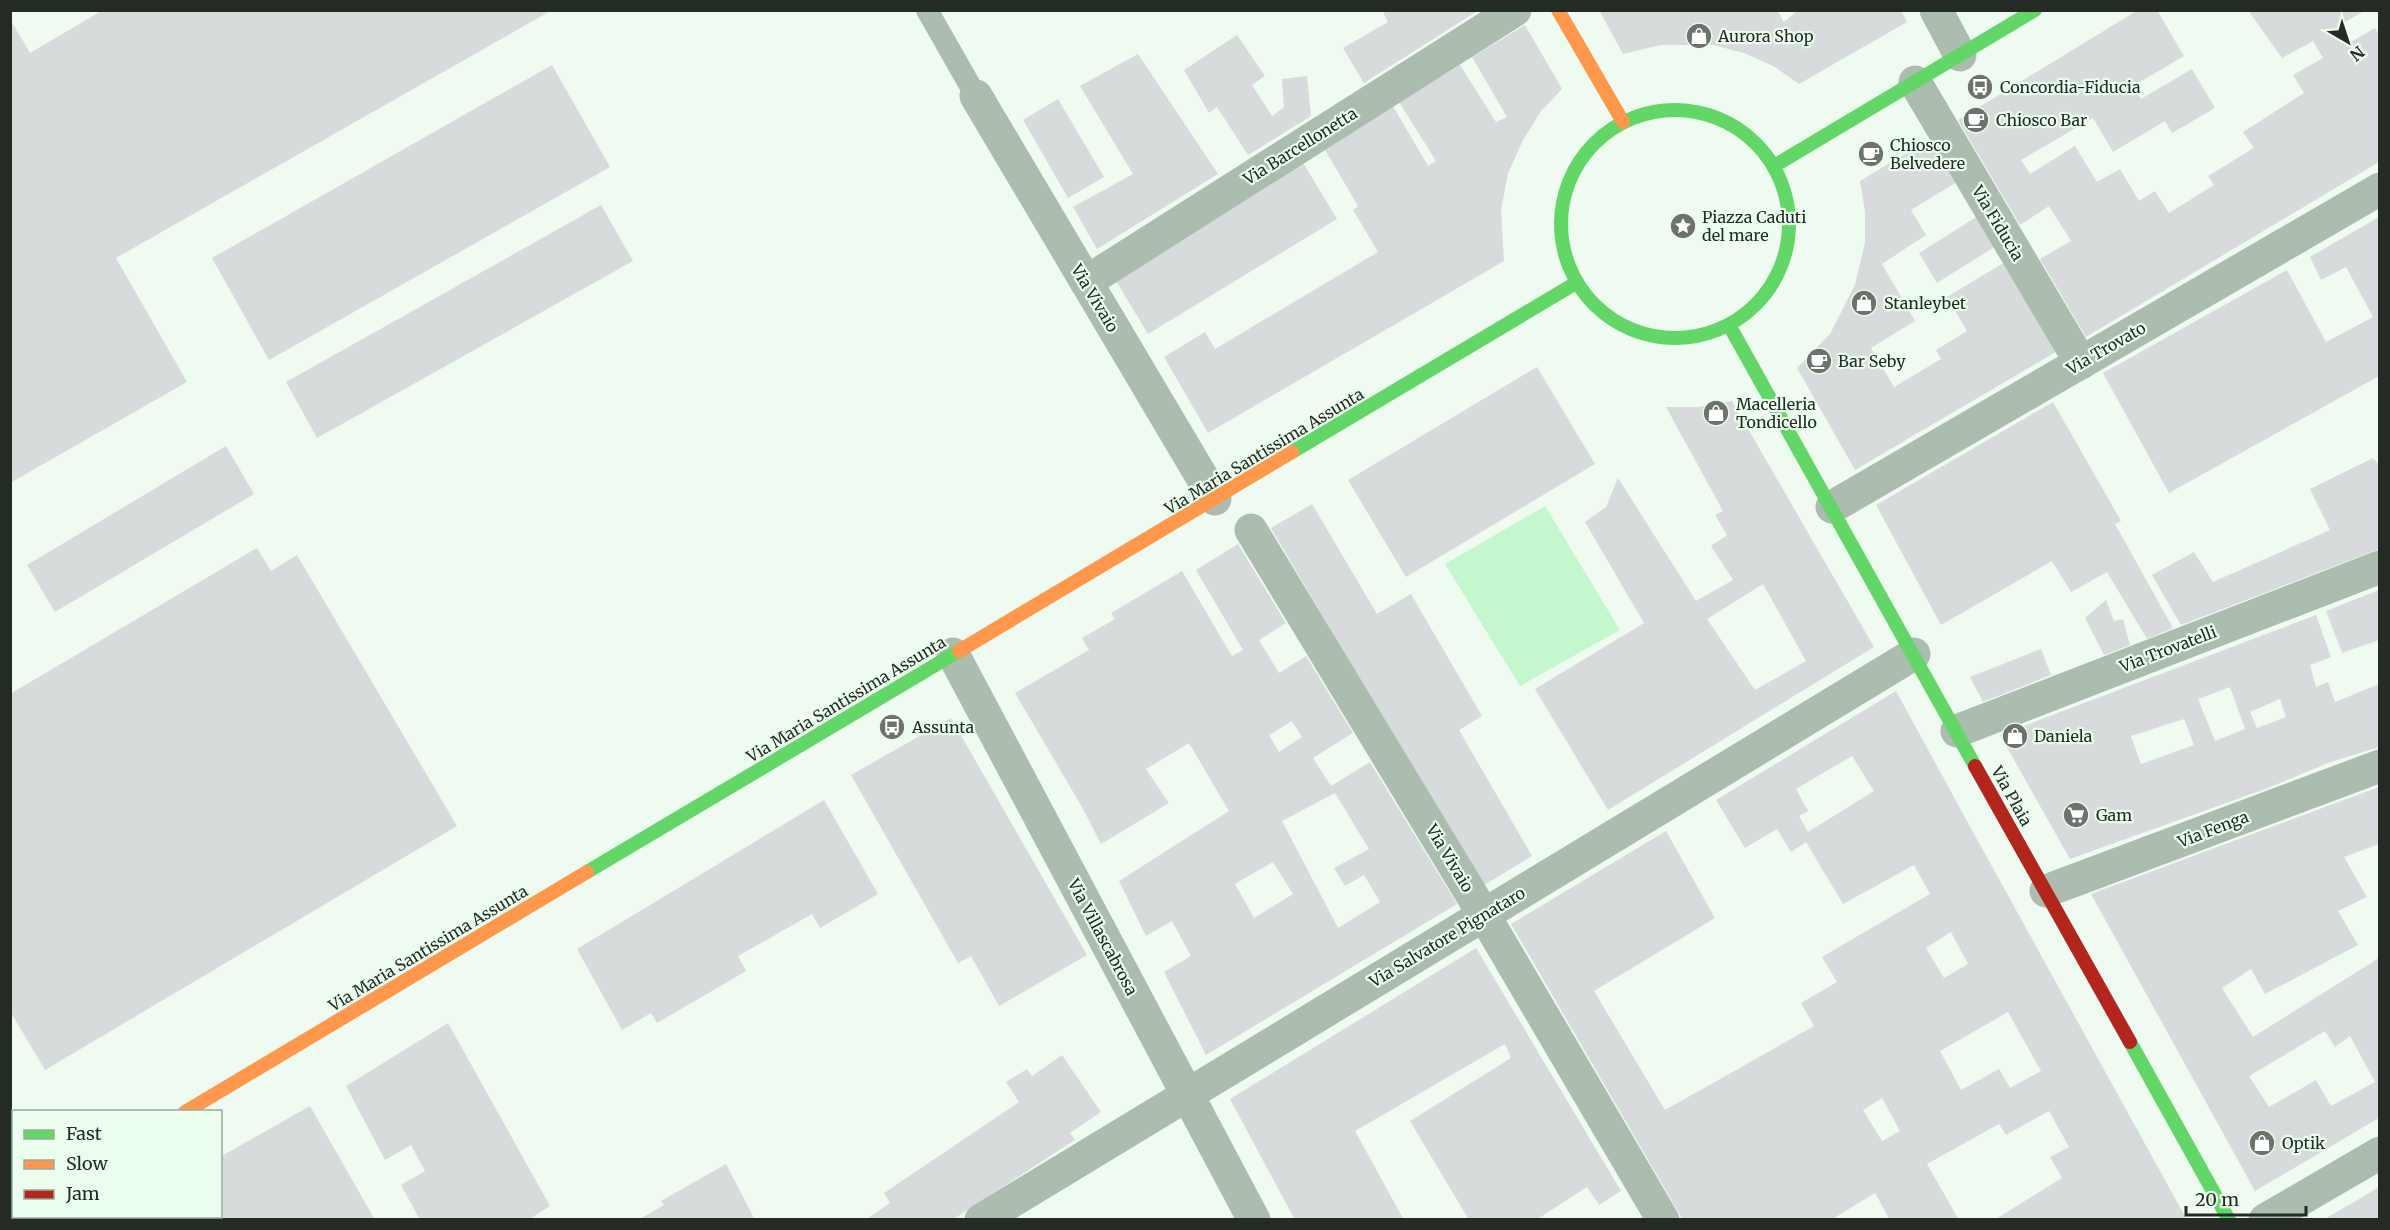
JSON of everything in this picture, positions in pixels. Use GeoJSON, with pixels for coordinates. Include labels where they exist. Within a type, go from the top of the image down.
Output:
{"type":"FeatureCollection","features":[{"type":"Feature","properties":{"kind":"main road"},"geometry":{"type":"LineString","coordinates":[[1558,10],[1623,122]]}},
{"type":"Feature","properties":{"kind":"main road"},"geometry":{"type":"LineString","coordinates":[[1774,166],[2035,10]]}},
{"type":"Feature","properties":{"kind":"main road"},"geometry":{"type":"LineString","coordinates":[[1665,110],[1707,114],[1746,133],[1774,166],[1788,206],[1787,248],[1770,287],[1751,308],[1729,325],[1690,337],[1650,336],[1625,328],[1603,313],[1576,283],[1561,239],[1560,216],[1565,193],[1573,171],[1586,151],[1603,135],[1623,122],[1665,110]]}},
{"type":"Feature","properties":{"kind":"main road","name":"Via Maria Santissima Assunta"},"geometry":{"type":"LineString","coordinates":[[188,1110],[1576,283]]}},
{"type":"Feature","properties":{"kind":"main road","name":"Via Plaia"},"geometry":{"type":"LineString","coordinates":[[1729,325],[2229,1220]]}},
{"type":"Feature","properties":{"kind":"street","name":"Via Barcellonetta"},"geometry":{"type":"LineString","coordinates":[[1086,282],[1515,10]]}},
{"type":"Feature","properties":{"kind":"street"},"geometry":{"type":"LineString","coordinates":[[1936,10],[1960,55]]}},
{"type":"Feature","properties":{"kind":"street","name":"Via Fiducia"},"geometry":{"type":"LineString","coordinates":[[1915,82],[2081,363]]}},
{"type":"Feature","properties":{"kind":"street","name":"Via Vivaio"},"geometry":{"type":"LineString","coordinates":[[976,96],[1215,500]]}},
{"type":"Feature","properties":{"kind":"street","name":"Via Trovato"},"geometry":{"type":"LineString","coordinates":[[1832,507],[2379,189]]}},
{"type":"Feature","properties":{"kind":"street","name":"Via Vivaio"},"geometry":{"type":"LineString","coordinates":[[1251,530],[1484,915],[1663,1220]]}},
{"type":"Feature","properties":{"kind":"street","name":"Via Trovatelli"},"geometry":{"type":"LineString","coordinates":[[1957,731],[2379,567]]}},
{"type":"Feature","properties":{"kind":"street","name":"Via Villascabrosa"},"geometry":{"type":"LineString","coordinates":[[953,654],[1254,1220]]}},
{"type":"Feature","properties":{"kind":"street","name":"Via Salvatore Pignataro"},"geometry":{"type":"LineString","coordinates":[[981,1220],[1019,1210],[1187,1094],[1914,654]]}},
{"type":"Feature","properties":{"kind":"street","name":"Via Fenga"},"geometry":{"type":"LineString","coordinates":[[2046,891],[2379,766]]}},
{"type":"Feature","properties":{"kind":"street"},"geometry":{"type":"LineString","coordinates":[[2265,1220],[2379,1153]]}},
{"type":"Feature","properties":{"kind":"lane"},"geometry":{"type":"LineString","coordinates":[[927,10],[976,96]]}},
{"type":"Feature","properties":{"kind":"green space"},"geometry":{"type":"Polygon","coordinates":[[[1545,506],[1620,630],[1520,686],[1445,564],[1545,506]]]}},
{"type":"Feature","properties":{"kind":"building"},"geometry":{"type":"Polygon","coordinates":[[[103,10],[552,10],[116,258],[187,382],[10,483],[10,19],[30,53],[103,10]]]}},
{"type":"Feature","properties":{"kind":"building"},"geometry":{"type":"Polygon","coordinates":[[[1382,10],[1479,10],[1364,83],[1343,48],[1388,22],[1382,10]]]}},
{"type":"Feature","properties":{"kind":"building"},"geometry":{"type":"Polygon","coordinates":[[[1599,10],[1777,10],[1784,22],[1798,10],[1901,10],[1907,22],[1799,84],[1775,67],[1744,53],[1713,45],[1660,45],[1623,54],[1599,10]]]}},
{"type":"Feature","properties":{"kind":"building"},"geometry":{"type":"Polygon","coordinates":[[[2138,10],[2157,10],[2184,56],[2133,86],[2141,99],[2192,69],[2215,108],[2172,133],[2165,121],[2113,152],[2093,118],[2021,160],[2030,174],[2075,146],[2097,182],[2120,169],[2139,201],[2155,191],[2169,213],[2214,185],[2208,176],[2254,148],[2243,132],[2304,93],[2293,75],[2323,58],[2313,41],[2282,58],[2248,10],[2366,10],[2338,26],[2349,43],[2375,28],[2379,35],[2379,162],[2086,337],[2040,259],[2071,241],[2049,206],[2020,225],[1958,120],[2138,10]]]}},
{"type":"Feature","properties":{"kind":"building"},"geometry":{"type":"Polygon","coordinates":[[[1525,25],[1562,89],[1541,111],[1523,140],[1508,173],[1501,210],[1504,261],[1208,433],[1164,357],[1205,332],[1215,349],[1378,252],[1353,210],[1358,206],[1324,148],[1393,106],[1428,166],[1436,161],[1399,102],[1460,65],[1496,122],[1507,117],[1472,57],[1525,25]]]}},
{"type":"Feature","properties":{"kind":"building"},"geometry":{"type":"Polygon","coordinates":[[[1237,35],[1265,76],[1252,85],[1272,116],[1284,107],[1282,79],[1307,76],[1311,116],[1248,155],[1217,107],[1209,113],[1184,70],[1237,35]]]}},
{"type":"Feature","properties":{"kind":"building"},"geometry":{"type":"Polygon","coordinates":[[[1138,54],[1218,174],[1097,249],[1073,207],[1133,174],[1080,86],[1138,54]]]}},
{"type":"Feature","properties":{"kind":"building"},"geometry":{"type":"Polygon","coordinates":[[[552,65],[610,167],[269,360],[212,258],[552,65]]]}},
{"type":"Feature","properties":{"kind":"building"},"geometry":{"type":"Polygon","coordinates":[[[1058,99],[1104,177],[1068,198],[1023,120],[1058,99]]]}},
{"type":"Feature","properties":{"kind":"building"},"geometry":{"type":"Polygon","coordinates":[[[1930,139],[1957,182],[1911,210],[1926,235],[1882,264],[1915,321],[1871,348],[1894,387],[1941,359],[1936,350],[1967,331],[1947,297],[2005,262],[2059,350],[1855,470],[1797,368],[1830,334],[1855,285],[1865,242],[1865,212],[1860,181],[1930,139]]]}},
{"type":"Feature","properties":{"kind":"building","name":"Chiosco Belvedere"},"geometry":{"type":"Polygon","coordinates":[[[1874,141],[1884,157],[1869,166],[1858,150],[1874,141]]]}},
{"type":"Feature","properties":{"kind":"building"},"geometry":{"type":"Polygon","coordinates":[[[1302,161],[1337,219],[1148,334],[1113,276],[1302,161]]]}},
{"type":"Feature","properties":{"kind":"building"},"geometry":{"type":"Polygon","coordinates":[[[601,205],[633,261],[317,438],[286,382],[601,205]]]}},
{"type":"Feature","properties":{"kind":"building"},"geometry":{"type":"Polygon","coordinates":[[[1978,216],[1996,246],[1937,283],[1919,253],[1978,216]]]}},
{"type":"Feature","properties":{"kind":"building"},"geometry":{"type":"Polygon","coordinates":[[[2379,217],[2379,376],[2169,493],[2103,373],[2287,270],[2326,342],[2373,317],[2346,267],[2321,280],[2310,257],[2379,217]]]}},
{"type":"Feature","properties":{"kind":"building"},"geometry":{"type":"Polygon","coordinates":[[[1537,367],[1595,464],[1406,577],[1348,480],[1537,367]]]}},
{"type":"Feature","properties":{"kind":"building"},"geometry":{"type":"Polygon","coordinates":[[[1732,401],[1874,647],[1608,810],[1535,689],[1644,623],[1585,522],[1606,507],[1618,478],[1696,601],[1733,580],[1711,546],[1727,535],[1715,515],[1723,511],[1666,407],[1699,407],[1732,401]],[[1763,584],[1707,619],[1755,690],[1806,661],[1763,584]]]}},
{"type":"Feature","properties":{"kind":"building"},"geometry":{"type":"Polygon","coordinates":[[[2053,402],[2121,521],[2115,524],[2173,628],[2147,639],[2107,572],[2071,592],[2052,561],[1941,625],[1876,505],[2053,402]]]}},
{"type":"Feature","properties":{"kind":"building"},"geometry":{"type":"Polygon","coordinates":[[[226,446],[254,494],[55,612],[27,565],[226,446]]]}},
{"type":"Feature","properties":{"kind":"building"},"geometry":{"type":"Polygon","coordinates":[[[2373,458],[2379,465],[2379,549],[2181,625],[2152,575],[2194,552],[2213,582],[2330,530],[2310,489],[2373,458]]]}},
{"type":"Feature","properties":{"kind":"building"},"geometry":{"type":"Polygon","coordinates":[[[1312,504],[1377,614],[1411,594],[1482,716],[1459,730],[1532,856],[1481,887],[1271,528],[1312,504]]]}},
{"type":"Feature","properties":{"kind":"building"},"geometry":{"type":"Polygon","coordinates":[[[1238,544],[1286,623],[1259,640],[1279,673],[1306,656],[1353,733],[1313,758],[1331,786],[1370,762],[1457,904],[1206,1055],[1164,972],[1191,956],[1172,921],[1146,936],[1119,881],[1229,811],[1189,743],[1146,769],[1169,803],[1101,844],[1082,807],[1015,693],[1089,650],[1082,638],[1115,619],[1111,613],[1182,571],[1232,656],[1243,650],[1196,570],[1238,544]],[[1292,721],[1269,735],[1279,752],[1302,737],[1292,721]],[[1335,793],[1282,821],[1338,928],[1380,902],[1364,875],[1345,886],[1334,868],[1369,849],[1335,793]],[[1273,862],[1235,884],[1254,918],[1293,894],[1273,862]]]}},
{"type":"Feature","properties":{"kind":"building"},"geometry":{"type":"Polygon","coordinates":[[[257,548],[271,571],[297,555],[457,826],[45,1070],[10,1011],[10,694],[257,548]]]}},
{"type":"Feature","properties":{"kind":"building"},"geometry":{"type":"Polygon","coordinates":[[[2379,590],[2379,640],[2342,653],[2326,611],[2379,590]]]}},
{"type":"Feature","properties":{"kind":"building"},"geometry":{"type":"Polygon","coordinates":[[[2106,600],[2114,621],[2123,619],[2130,645],[2104,655],[2085,618],[2106,600]]]}},
{"type":"Feature","properties":{"kind":"building"},"geometry":{"type":"Polygon","coordinates":[[[2316,615],[2331,657],[2310,665],[2316,687],[2328,682],[2335,702],[2379,684],[2379,747],[2328,763],[2268,788],[2070,859],[2000,735],[2316,615]],[[2230,687],[2198,699],[2215,741],[2245,729],[2230,687]],[[2280,699],[2250,712],[2257,728],[2286,717],[2280,699]],[[2184,719],[2131,736],[2141,764],[2194,745],[2184,719]]]}},
{"type":"Feature","properties":{"kind":"building"},"geometry":{"type":"Polygon","coordinates":[[[2041,649],[2051,675],[1983,702],[1970,677],[2041,649]]]}},
{"type":"Feature","properties":{"kind":"building"},"geometry":{"type":"Polygon","coordinates":[[[1896,691],[2187,1220],[1994,1220],[2062,1178],[2050,1157],[2069,1147],[2049,1111],[2006,1135],[1999,1124],[1927,1164],[1959,1220],[1890,1220],[1875,1193],[1831,1220],[1683,1220],[1511,924],[1666,831],[1715,918],[1594,991],[1665,1110],[1814,1026],[1801,1003],[1837,982],[1822,957],[1930,894],[1914,865],[1843,904],[1806,842],[1791,852],[1777,829],[1745,848],[1716,800],[1896,691]],[[1852,756],[1796,789],[1808,811],[1799,816],[1808,832],[1874,791],[1852,756]],[[1951,932],[1926,948],[1944,978],[1968,964],[1951,932]],[[2008,1012],[1940,1051],[1961,1090],[1999,1069],[2010,1088],[2041,1071],[2008,1012]],[[1882,1098],[1863,1110],[1882,1141],[1900,1131],[1882,1098]]]}},
{"type":"Feature","properties":{"kind":"building"},"geometry":{"type":"Polygon","coordinates":[[[951,718],[1087,955],[999,1006],[971,956],[958,963],[851,775],[951,718]]]}},
{"type":"Feature","properties":{"kind":"building"},"geometry":{"type":"Polygon","coordinates":[[[2379,787],[2379,844],[2344,857],[2367,897],[2338,911],[2358,945],[2265,994],[2251,969],[2222,988],[2253,1037],[2379,958],[2379,1118],[2255,1191],[2091,894],[2379,787]],[[2325,1031],[2249,1076],[2269,1107],[2316,1080],[2331,1106],[2375,1082],[2350,1036],[2335,1047],[2325,1031]]]}},
{"type":"Feature","properties":{"kind":"building"},"geometry":{"type":"Polygon","coordinates":[[[824,800],[878,894],[820,928],[812,914],[738,956],[746,971],[657,1023],[651,1013],[622,1030],[577,949],[824,800]]]}},
{"type":"Feature","properties":{"kind":"building"},"geometry":{"type":"Polygon","coordinates":[[[1476,948],[1621,1191],[1599,1205],[1587,1187],[1536,1220],[1469,1220],[1410,1121],[1511,1058],[1505,1044],[1355,1131],[1404,1220],[1295,1220],[1230,1099],[1476,948]]]}},
{"type":"Feature","properties":{"kind":"building"},"geometry":{"type":"Polygon","coordinates":[[[448,1023],[550,1206],[528,1220],[420,1220],[401,1185],[425,1171],[411,1145],[385,1160],[346,1086],[448,1023]]]}},
{"type":"Feature","properties":{"kind":"building"},"geometry":{"type":"Polygon","coordinates":[[[1062,1055],[1101,1112],[1070,1133],[1075,1140],[952,1220],[865,1220],[890,1203],[884,1193],[1019,1102],[1006,1082],[1027,1069],[1032,1076],[1062,1055]]]}},
{"type":"Feature","properties":{"kind":"building"},"geometry":{"type":"Polygon","coordinates":[[[310,1106],[375,1220],[128,1220],[127,1218],[222,1218],[222,1156],[310,1106]]]}},
{"type":"Feature","properties":{"kind":"building"},"geometry":{"type":"Polygon","coordinates":[[[726,1164],[755,1220],[638,1220],[664,1205],[661,1201],[726,1164]]]}},
{"type":"Feature","properties":{"kind":"building"},"geometry":{"type":"Polygon","coordinates":[[[2379,1187],[2379,1220],[2323,1220],[2361,1198],[2379,1187]]]}},
{"type":"Feature","properties":{"kind":"traffic: fast"},"geometry":{"type":"LineString","coordinates":[[1774,166],[2035,10]]}},
{"type":"Feature","properties":{"kind":"traffic: fast"},"geometry":{"type":"LineString","coordinates":[[1664,110],[1686,110],[1708,114],[1729,123],[1748,135],[1764,151],[1785,191],[1789,224],[1785,257],[1781,268],[1764,297],[1748,313],[1708,334],[1686,338],[1664,338],[1642,334],[1621,325],[1602,313],[1586,297],[1565,257],[1561,235],[1561,213],[1565,191],[1574,170],[1586,151],[1602,135],[1642,114],[1664,110]]}},
{"type":"Feature","properties":{"kind":"traffic: fast"},"geometry":{"type":"LineString","coordinates":[[1292,452],[1576,283]]}},
{"type":"Feature","properties":{"kind":"traffic: fast"},"geometry":{"type":"LineString","coordinates":[[1729,325],[1975,766]]}},
{"type":"Feature","properties":{"kind":"traffic: fast"},"geometry":{"type":"LineString","coordinates":[[587,872],[959,651]]}},
{"type":"Feature","properties":{"kind":"traffic: fast"},"geometry":{"type":"LineString","coordinates":[[2130,1042],[2229,1220]]}},
{"type":"Feature","properties":{"kind":"traffic: slow"},"geometry":{"type":"LineString","coordinates":[[1558,10],[1623,122]]}},
{"type":"Feature","properties":{"kind":"traffic: slow"},"geometry":{"type":"LineString","coordinates":[[959,651],[1292,452]]}},
{"type":"Feature","properties":{"kind":"traffic: slow"},"geometry":{"type":"LineString","coordinates":[[188,1110],[587,872]]}},
{"type":"Feature","properties":{"kind":"traffic: jam"},"geometry":{"type":"LineString","coordinates":[[1975,766],[2130,1042]]}},
{"type":"Feature","properties":{"kind":"place","name":"Aurora Shop"},"geometry":{"type":"Point","coordinates":[1699,36]}},
{"type":"Feature","properties":{"kind":"place","name":"Concordia-Fiducia"},"geometry":{"type":"Point","coordinates":[1980,87]}},
{"type":"Feature","properties":{"kind":"place","name":"Chiosco Bar"},"geometry":{"type":"Point","coordinates":[1976,120]}},
{"type":"Feature","properties":{"kind":"place","name":"Chiosco Belvedere"},"geometry":{"type":"Point","coordinates":[1871,154]}},
{"type":"Feature","properties":{"kind":"place","name":"Piazza Caduti del mare"},"geometry":{"type":"Point","coordinates":[1683,226]}},
{"type":"Feature","properties":{"kind":"place","name":"Stanleybet"},"geometry":{"type":"Point","coordinates":[1864,303]}},
{"type":"Feature","properties":{"kind":"place","name":"Bar Seby"},"geometry":{"type":"Point","coordinates":[1819,361]}},
{"type":"Feature","properties":{"kind":"place","name":"Macelleria Tondicello"},"geometry":{"type":"Point","coordinates":[1716,413]}},
{"type":"Feature","properties":{"kind":"place","name":"Assunta"},"geometry":{"type":"Point","coordinates":[892,727]}},
{"type":"Feature","properties":{"kind":"place","name":"Daniela"},"geometry":{"type":"Point","coordinates":[2015,736]}},
{"type":"Feature","properties":{"kind":"place","name":"Gam"},"geometry":{"type":"Point","coordinates":[2076,815]}},
{"type":"Feature","properties":{"kind":"place","name":"Optik"},"geometry":{"type":"Point","coordinates":[2262,1143]}}]}
